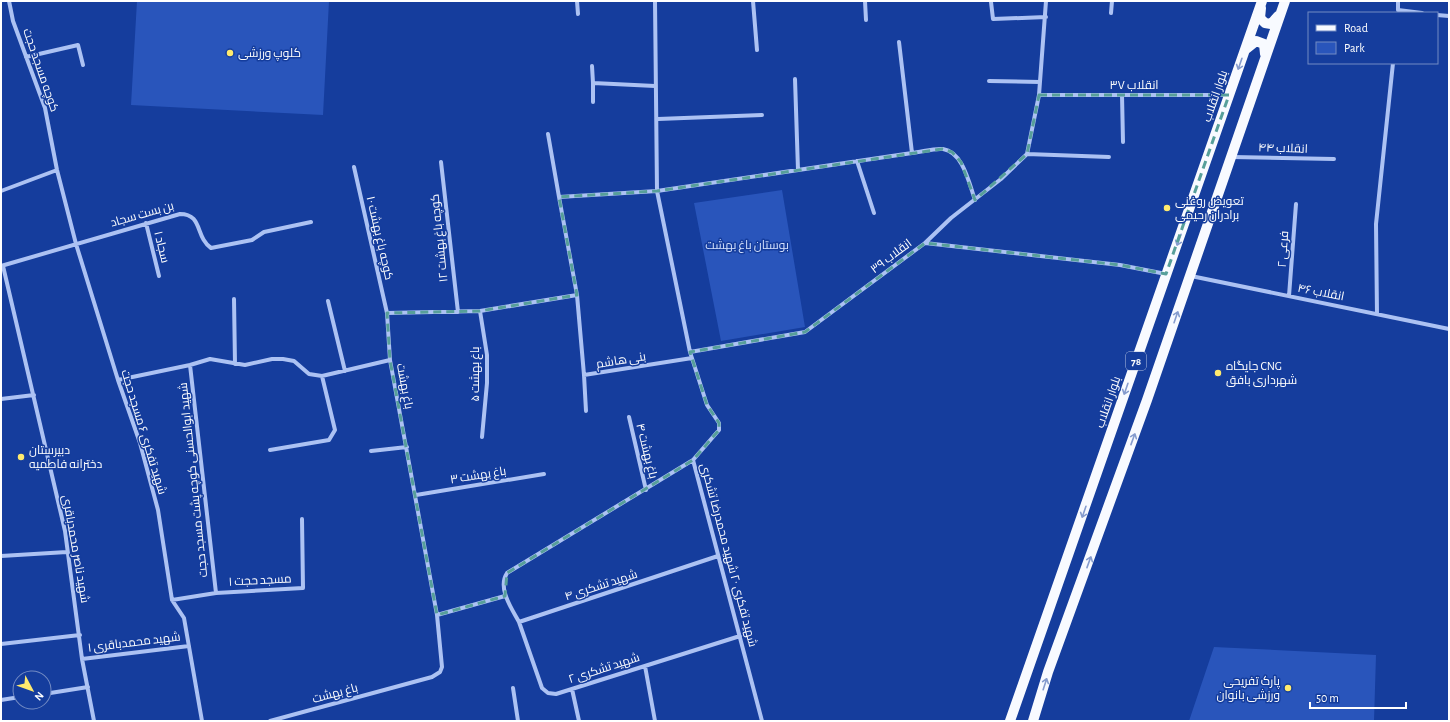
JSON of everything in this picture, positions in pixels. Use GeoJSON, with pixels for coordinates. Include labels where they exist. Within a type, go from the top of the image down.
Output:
{"type":"FeatureCollection","features":[{"type":"Feature","properties":{"kind":"main road","name":"78"},"geometry":{"type":"LineString","coordinates":[[1033,721],[1285,1]]}},
{"type":"Feature","properties":{"kind":"main road"},"geometry":{"type":"LineString","coordinates":[[1262,3],[1260,18],[1268,24],[1275,21],[1281,11]]}},
{"type":"Feature","properties":{"kind":"main road","name":"بلوار انقلاب"},"geometry":{"type":"LineString","coordinates":[[1010,721],[1262,3]]}},
{"type":"Feature","properties":{"kind":"main road"},"geometry":{"type":"LineString","coordinates":[[1245,50],[1255,41],[1263,44],[1265,58]]}},
{"type":"Feature","properties":{"kind":"street","name":"کوچه مسجد حجت"},"geometry":{"type":"LineString","coordinates":[[9,1],[13,21],[45,108],[56,170],[76,244]]}},
{"type":"Feature","properties":{"kind":"street"},"geometry":{"type":"LineString","coordinates":[[577,1],[578,14]]}},
{"type":"Feature","properties":{"kind":"street"},"geometry":{"type":"LineString","coordinates":[[655,1],[655,86],[658,119],[657,191],[692,358]]}},
{"type":"Feature","properties":{"kind":"street"},"geometry":{"type":"LineString","coordinates":[[753,1],[757,50]]}},
{"type":"Feature","properties":{"kind":"street"},"geometry":{"type":"LineString","coordinates":[[865,1],[866,20]]}},
{"type":"Feature","properties":{"kind":"street"},"geometry":{"type":"LineString","coordinates":[[925,243],[951,218],[1001,179],[1027,154],[1039,95],[1046,1]]}},
{"type":"Feature","properties":{"kind":"street"},"geometry":{"type":"LineString","coordinates":[[1111,13],[1112,1]]}},
{"type":"Feature","properties":{"kind":"street"},"geometry":{"type":"LineString","coordinates":[[1398,1],[1398,12]]}},
{"type":"Feature","properties":{"kind":"street"},"geometry":{"type":"LineString","coordinates":[[991,2],[993,19],[1046,17]]}},
{"type":"Feature","properties":{"kind":"street"},"geometry":{"type":"LineString","coordinates":[[1438,15],[1449,16]]}},
{"type":"Feature","properties":{"kind":"street"},"geometry":{"type":"LineString","coordinates":[[899,42],[912,154]]}},
{"type":"Feature","properties":{"kind":"street"},"geometry":{"type":"LineString","coordinates":[[26,56],[78,45],[82,65]]}},
{"type":"Feature","properties":{"kind":"street"},"geometry":{"type":"LineString","coordinates":[[1377,314],[1376,224],[1393,64]]}},
{"type":"Feature","properties":{"kind":"street"},"geometry":{"type":"LineString","coordinates":[[592,66],[594,83],[593,102]]}},
{"type":"Feature","properties":{"kind":"street"},"geometry":{"type":"LineString","coordinates":[[795,79],[798,170]]}},
{"type":"Feature","properties":{"kind":"street"},"geometry":{"type":"LineString","coordinates":[[989,81],[1040,82]]}},
{"type":"Feature","properties":{"kind":"street"},"geometry":{"type":"LineString","coordinates":[[594,83],[655,86]]}},
{"type":"Feature","properties":{"kind":"street","name":"انقلاب ۳۷"},"geometry":{"type":"LineString","coordinates":[[1039,95],[1229,95]]}},
{"type":"Feature","properties":{"kind":"street"},"geometry":{"type":"LineString","coordinates":[[1122,95],[1123,142]]}},
{"type":"Feature","properties":{"kind":"street"},"geometry":{"type":"LineString","coordinates":[[658,119],[762,115]]}},
{"type":"Feature","properties":{"kind":"street"},"geometry":{"type":"LineString","coordinates":[[387,312],[480,311],[577,295],[558,197],[548,134]]}},
{"type":"Feature","properties":{"kind":"street"},"geometry":{"type":"LineString","coordinates":[[558,197],[657,191],[942,149],[952,152],[961,162],[975,200]]}},
{"type":"Feature","properties":{"kind":"street"},"geometry":{"type":"LineString","coordinates":[[1027,154],[1109,157]]}},
{"type":"Feature","properties":{"kind":"street","name":"انقلاب ۴۴"},"geometry":{"type":"LineString","coordinates":[[1231,156],[1334,160]]}},
{"type":"Feature","properties":{"kind":"street"},"geometry":{"type":"LineString","coordinates":[[857,161],[874,213]]}},
{"type":"Feature","properties":{"kind":"street","name":"کوچه باغ بهشت ۱۲"},"geometry":{"type":"LineString","coordinates":[[441,162],[458,312]]}},
{"type":"Feature","properties":{"kind":"street","name":"کوچه باغ بهشت ۱۰"},"geometry":{"type":"LineString","coordinates":[[354,167],[387,312]]}},
{"type":"Feature","properties":{"kind":"street"},"geometry":{"type":"LineString","coordinates":[[1,191],[56,170]]}},
{"type":"Feature","properties":{"kind":"street","name":"فرعی ۲"},"geometry":{"type":"LineString","coordinates":[[1289,296],[1296,204]]}},
{"type":"Feature","properties":{"kind":"street","name":"بن بست سجاد"},"geometry":{"type":"LineString","coordinates":[[2,266],[180,214],[188,214],[195,219],[204,241],[211,248],[252,240],[264,232],[311,222]]}},
{"type":"Feature","properties":{"kind":"street","name":"سجاد ۱"},"geometry":{"type":"LineString","coordinates":[[146,223],[159,276]]}},
{"type":"Feature","properties":{"kind":"street","name":"انقلاب ۳۹"},"geometry":{"type":"LineString","coordinates":[[690,352],[805,332],[925,243],[1120,265],[1166,274]]}},
{"type":"Feature","properties":{"kind":"street","name":"شهید تفکری ۶ مسجد حجت"},"geometry":{"type":"LineString","coordinates":[[76,244],[118,380],[140,443],[158,510],[172,600],[184,618],[202,721]]}},
{"type":"Feature","properties":{"kind":"street","name":"شهید ناصر محمدباقری"},"geometry":{"type":"LineString","coordinates":[[2,266],[34,395],[65,531],[82,659],[94,721]]}},
{"type":"Feature","properties":{"kind":"street","name":"انقلاب ۴۶"},"geometry":{"type":"LineString","coordinates":[[1190,276],[1449,329]]}},
{"type":"Feature","properties":{"kind":"street","name":"بنی هاشم"},"geometry":{"type":"LineString","coordinates":[[577,295],[584,376],[692,358]]}},
{"type":"Feature","properties":{"kind":"street"},"geometry":{"type":"LineString","coordinates":[[234,299],[235,364]]}},
{"type":"Feature","properties":{"kind":"street"},"geometry":{"type":"LineString","coordinates":[[328,301],[345,371]]}},
{"type":"Feature","properties":{"kind":"street","name":"باغ بهشت ۵"},"geometry":{"type":"LineString","coordinates":[[480,311],[487,355],[487,383],[482,437]]}},
{"type":"Feature","properties":{"kind":"street","name":"باغ بهشت"},"geometry":{"type":"LineString","coordinates":[[270,721],[436,675],[442,667],[437,615],[390,360],[387,312]]}},
{"type":"Feature","properties":{"kind":"street","name":"شهید تفکری ۲۰ شهید محمدرضا تشکری"},"geometry":{"type":"LineString","coordinates":[[692,358],[708,405],[719,423],[720,430],[693,460],[762,721]]}},
{"type":"Feature","properties":{"kind":"street"},"geometry":{"type":"LineString","coordinates":[[118,380],[190,365],[210,359],[245,366],[272,359],[283,359],[294,361],[309,374],[322,376],[390,360]]}},
{"type":"Feature","properties":{"kind":"street","name":"شهید ابوالحسنی کوچه پشت مسجد حجت"},"geometry":{"type":"LineString","coordinates":[[190,365],[216,593]]}},
{"type":"Feature","properties":{"kind":"street"},"geometry":{"type":"LineString","coordinates":[[270,450],[329,440],[333,435],[335,430],[322,376]]}},
{"type":"Feature","properties":{"kind":"street"},"geometry":{"type":"LineString","coordinates":[[584,376],[586,412]]}},
{"type":"Feature","properties":{"kind":"street"},"geometry":{"type":"LineString","coordinates":[[1,399],[34,395]]}},
{"type":"Feature","properties":{"kind":"street","name":"باغ بهشت ۴"},"geometry":{"type":"LineString","coordinates":[[629,417],[646,490]]}},
{"type":"Feature","properties":{"kind":"street"},"geometry":{"type":"LineString","coordinates":[[371,451],[407,447]]}},
{"type":"Feature","properties":{"kind":"street"},"geometry":{"type":"LineString","coordinates":[[519,622],[505,596],[504,579],[507,573],[646,490],[693,460]]}},
{"type":"Feature","properties":{"kind":"street","name":"باغ بهشت ۳"},"geometry":{"type":"LineString","coordinates":[[416,495],[544,474]]}},
{"type":"Feature","properties":{"kind":"street","name":"مسجد حجت ۱"},"geometry":{"type":"LineString","coordinates":[[172,600],[216,593],[303,588],[302,519]]}},
{"type":"Feature","properties":{"kind":"street"},"geometry":{"type":"LineString","coordinates":[[1,556],[67,552]]}},
{"type":"Feature","properties":{"kind":"street","name":"شهید تشکری ۴"},"geometry":{"type":"LineString","coordinates":[[519,622],[718,556]]}},
{"type":"Feature","properties":{"kind":"street"},"geometry":{"type":"LineString","coordinates":[[437,615],[505,596]]}},
{"type":"Feature","properties":{"kind":"street","name":"شهید تشکری ۲"},"geometry":{"type":"LineString","coordinates":[[519,622],[542,688],[548,693],[556,694],[740,636]]}},
{"type":"Feature","properties":{"kind":"street"},"geometry":{"type":"LineString","coordinates":[[1,644],[80,635]]}},
{"type":"Feature","properties":{"kind":"street","name":"شهید محمدباقری ۱"},"geometry":{"type":"LineString","coordinates":[[82,659],[189,646]]}},
{"type":"Feature","properties":{"kind":"street"},"geometry":{"type":"LineString","coordinates":[[645,666],[655,721]]}},
{"type":"Feature","properties":{"kind":"street"},"geometry":{"type":"LineString","coordinates":[[52,693],[88,688]]}},
{"type":"Feature","properties":{"kind":"street"},"geometry":{"type":"LineString","coordinates":[[514,688],[518,721]]}},
{"type":"Feature","properties":{"kind":"street"},"geometry":{"type":"LineString","coordinates":[[572,689],[579,721]]}},
{"type":"Feature","properties":{"kind":"street"},"geometry":{"type":"LineString","coordinates":[[1,700],[12,698]]}},
{"type":"Feature","properties":{"kind":"highlighted area"},"geometry":{"type":"Polygon","coordinates":[[[1039,95],[1229,95],[1166,274],[1120,265],[925,243],[805,332],[690,352],[707,405],[719,423],[719,430],[693,460],[507,573],[505,596],[437,615],[390,360],[387,313],[480,311],[577,295],[559,197],[657,191],[942,149],[952,152],[961,162],[975,200],[1027,154],[1039,95]]]}},
{"type":"Feature","properties":{"kind":"green space","name":"کلوپ ورزشی"},"geometry":{"type":"Polygon","coordinates":[[[137,1],[329,1],[323,115],[131,105],[137,1]]]}},
{"type":"Feature","properties":{"kind":"green space","name":"بوستان باغ بهشت"},"geometry":{"type":"Polygon","coordinates":[[[782,190],[805,327],[721,341],[694,203],[782,190]]]}},
{"type":"Feature","properties":{"kind":"green space","name":"پارک تفریحی ورزشی بانوان"},"geometry":{"type":"Polygon","coordinates":[[[1214,647],[1376,655],[1374,721],[1189,721],[1214,647]]]}},
{"type":"Feature","properties":{"kind":"place","name":"کلوپ ورزشی"},"geometry":{"type":"Point","coordinates":[230,53]}},
{"type":"Feature","properties":{"kind":"place","name":"تعویض روغنی برادران رحیمی"},"geometry":{"type":"Point","coordinates":[1167,208]}},
{"type":"Feature","properties":{"kind":"place","name":"جایگاه CNG شهرداری بافق"},"geometry":{"type":"Point","coordinates":[1218,373]}},
{"type":"Feature","properties":{"kind":"place","name":"دبیرستان دخترانه فاطمیه"},"geometry":{"type":"Point","coordinates":[21,457]}},
{"type":"Feature","properties":{"kind":"place","name":"پارک تفریحی ورزشی بانوان"},"geometry":{"type":"Point","coordinates":[1288,688]}}]}
